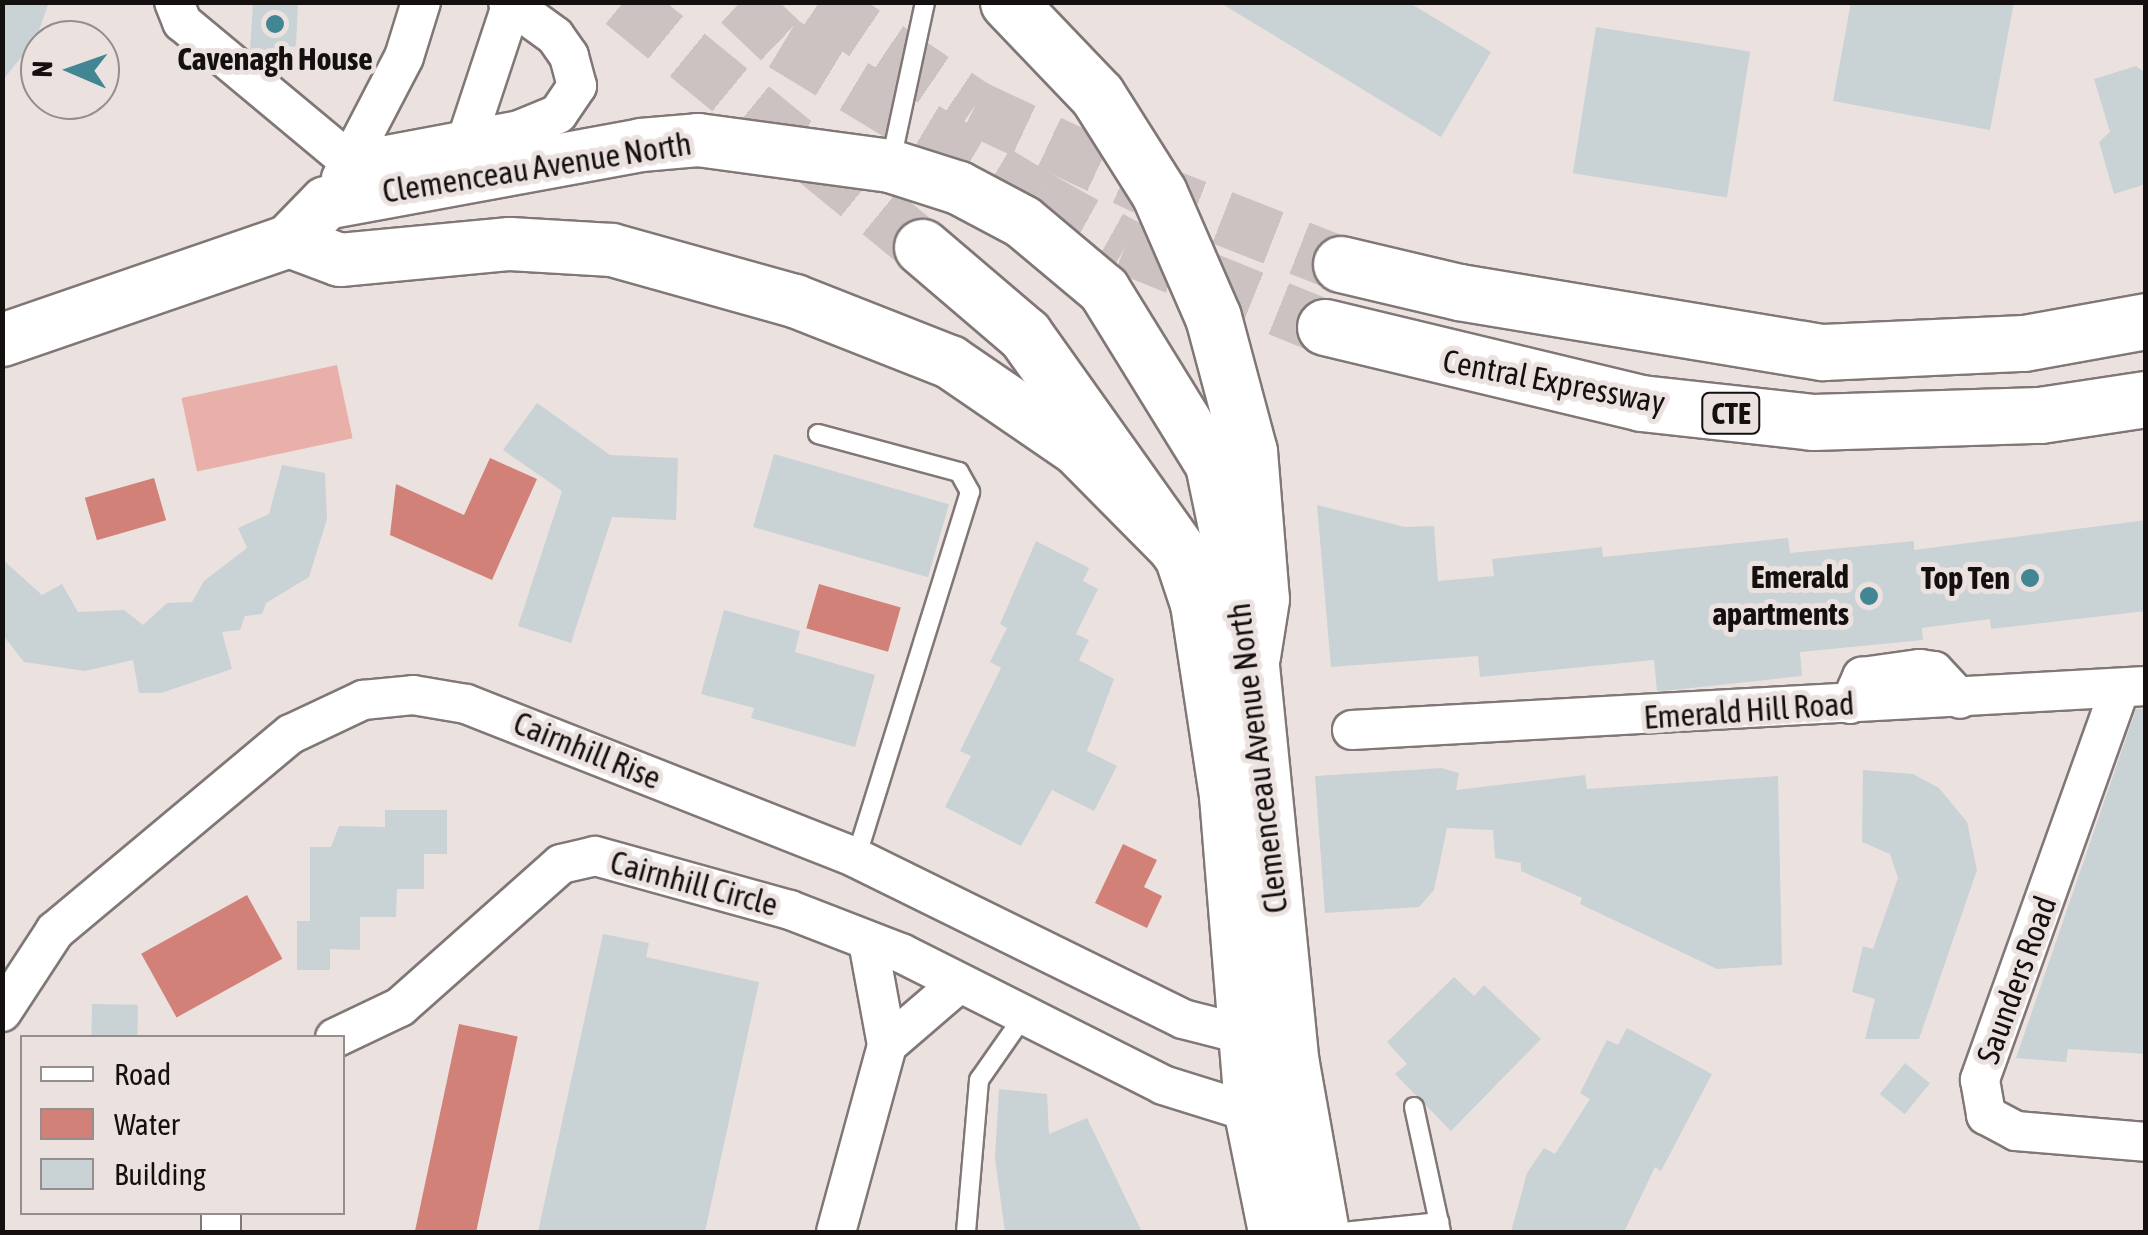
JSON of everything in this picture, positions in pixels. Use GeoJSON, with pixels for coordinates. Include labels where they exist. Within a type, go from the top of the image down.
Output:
{"type":"FeatureCollection","features":[{"type":"Feature","properties":{"kind":"highway"},"geometry":{"type":"LineString","coordinates":[[1008,2],[1097,95],[1159,192],[1213,317],[1249,450],[1261,599],[1252,656]]}},
{"type":"Feature","properties":{"kind":"highway"},"geometry":{"type":"LineString","coordinates":[[922,246],[1025,335],[1180,552]]}},
{"type":"Feature","properties":{"kind":"highway","name":"CTE"},"geometry":{"type":"LineString","coordinates":[[1341,264],[1460,292],[1823,352],[2024,343],[2146,322]]}},
{"type":"Feature","properties":{"kind":"highway","name":"Central Expressway"},"geometry":{"type":"LineString","coordinates":[[1325,327],[1444,362],[1641,402],[1813,422],[2040,415],[2146,399]]}},
{"type":"Feature","properties":{"kind":"main road","name":"Clemenceau Avenue North"},"geometry":{"type":"LineString","coordinates":[[338,182],[698,140],[890,166],[960,188],[1023,222],[1104,290],[1212,465],[1252,656],[1276,1119]]}},
{"type":"Feature","properties":{"kind":"main road"},"geometry":{"type":"LineString","coordinates":[[2,340],[290,241],[338,182]]}},
{"type":"Feature","properties":{"kind":"main road","name":"Clemenceau Avenue North"},"geometry":{"type":"LineString","coordinates":[[290,241],[340,260],[510,244],[612,250],[795,301],[950,362],[1078,449],[1180,552],[1197,604],[1226,796],[1246,1035],[1276,1119]]}},
{"type":"Feature","properties":{"kind":"main road"},"geometry":{"type":"LineString","coordinates":[[1275,1232],[1276,1119]]}},
{"type":"Feature","properties":{"kind":"main road"},"geometry":{"type":"LineString","coordinates":[[1276,1119],[1323,1232]]}},
{"type":"Feature","properties":{"kind":"street"},"geometry":{"type":"LineString","coordinates":[[174,2],[182,22],[338,182]]}},
{"type":"Feature","properties":{"kind":"street"},"geometry":{"type":"LineString","coordinates":[[340,260],[338,182],[404,57],[421,2]]}},
{"type":"Feature","properties":{"kind":"street"},"geometry":{"type":"LineString","coordinates":[[338,182],[558,114],[577,86],[555,36],[510,4],[467,139]]}},
{"type":"Feature","properties":{"kind":"street","name":"Emerald Hill Road"},"geometry":{"type":"LineString","coordinates":[[1352,730],[2132,689]]}},
{"type":"Feature","properties":{"kind":"street","name":"Saunders Road"},"geometry":{"type":"LineString","coordinates":[[2132,689],[1980,1080],[1986,1115],[2016,1131],[2146,1142]]}},
{"type":"Feature","properties":{"kind":"street","name":"Cairnhill Rise"},"geometry":{"type":"LineString","coordinates":[[2,1012],[54,931],[291,734],[364,700],[413,695],[466,704],[856,858],[1182,1018],[1246,1035]]}},
{"type":"Feature","properties":{"kind":"street","name":"Cairnhill Circle"},"geometry":{"type":"LineString","coordinates":[[342,1035],[400,1007],[577,857],[790,910],[959,982],[1022,1020],[1276,1119]]}},
{"type":"Feature","properties":{"kind":"street"},"geometry":{"type":"LineString","coordinates":[[846,1225],[887,1045],[868,941]]}},
{"type":"Feature","properties":{"kind":"street"},"geometry":{"type":"LineString","coordinates":[[887,1045],[959,982]]}},
{"type":"Feature","properties":{"kind":"lane"},"geometry":{"type":"LineString","coordinates":[[890,166],[924,2]]}},
{"type":"Feature","properties":{"kind":"lane"},"geometry":{"type":"LineString","coordinates":[[818,434],[959,472],[970,492],[856,858]]}},
{"type":"Feature","properties":{"kind":"lane"},"geometry":{"type":"LineString","coordinates":[[966,1232],[979,1080],[1022,1020]]}},
{"type":"Feature","properties":{"kind":"lane"},"geometry":{"type":"LineString","coordinates":[[1344,1232],[1440,1228],[1414,1108]]}},
{"type":"Feature","properties":{"kind":"shaded area"},"geometry":{"type":"Polygon","coordinates":[[[337,365],[353,438],[197,471],[181,398],[337,365]]]}},
{"type":"Feature","properties":{"kind":"water"},"geometry":{"type":"Polygon","coordinates":[[[490,458],[537,479],[492,580],[390,535],[396,484],[464,515],[490,458]]]}},
{"type":"Feature","properties":{"kind":"water"},"geometry":{"type":"Polygon","coordinates":[[[154,478],[166,520],[97,540],[85,498],[154,478]]]}},
{"type":"Feature","properties":{"kind":"water"},"geometry":{"type":"Polygon","coordinates":[[[819,584],[901,607],[888,652],[806,628],[819,584]]]}},
{"type":"Feature","properties":{"kind":"water"},"geometry":{"type":"Polygon","coordinates":[[[1123,844],[1157,860],[1144,887],[1162,896],[1147,928],[1095,903],[1123,844]]]}},
{"type":"Feature","properties":{"kind":"water"},"geometry":{"type":"Polygon","coordinates":[[[247,895],[282,959],[177,1018],[141,954],[247,895]]]}},
{"type":"Feature","properties":{"kind":"water"},"geometry":{"type":"Polygon","coordinates":[[[459,1024],[518,1036],[476,1232],[415,1232],[459,1024]]]}},
{"type":"Feature","properties":{"kind":"building"},"geometry":{"type":"Polygon","coordinates":[[[2,2],[49,2],[43,20],[20,20],[20,59],[2,81],[2,2]]]}},
{"type":"Feature","properties":{"kind":"building","name":"Cavenagh House"},"geometry":{"type":"Polygon","coordinates":[[[253,2],[298,2],[296,47],[285,46],[284,59],[250,50],[253,2]]]}},
{"type":"Feature","properties":{"kind":"building"},"geometry":{"type":"Polygon","coordinates":[[[1219,2],[1408,2],[1491,52],[1441,137],[1219,2]]]}},
{"type":"Feature","properties":{"kind":"building"},"geometry":{"type":"Polygon","coordinates":[[[1851,2],[2014,2],[1990,130],[1833,101],[1851,2]]]}},
{"type":"Feature","properties":{"kind":"building"},"geometry":{"type":"Polygon","coordinates":[[[1596,27],[1750,51],[1727,198],[1573,173],[1596,27]]]}},
{"type":"Feature","properties":{"kind":"building"},"geometry":{"type":"Polygon","coordinates":[[[2136,66],[2146,73],[2146,184],[2114,194],[2099,142],[2110,132],[2094,79],[2136,66]]]}},
{"type":"Feature","properties":{"kind":"building"},"geometry":{"type":"Polygon","coordinates":[[[537,403],[610,455],[678,458],[676,520],[612,517],[571,643],[518,626],[562,491],[503,450],[537,403]]]}},
{"type":"Feature","properties":{"kind":"building"},"geometry":{"type":"Polygon","coordinates":[[[774,454],[949,504],[928,577],[753,527],[774,454]]]}},
{"type":"Feature","properties":{"kind":"building"},"geometry":{"type":"Polygon","coordinates":[[[282,465],[325,473],[327,519],[309,577],[266,603],[262,614],[245,616],[240,630],[222,632],[232,669],[161,693],[139,693],[133,660],[85,671],[24,662],[2,634],[2,559],[42,595],[62,584],[78,612],[124,610],[143,625],[167,603],[192,602],[204,581],[247,548],[238,528],[269,514],[282,465]]]}},
{"type":"Feature","properties":{"kind":"building"},"geometry":{"type":"Polygon","coordinates":[[[1317,505],[1405,527],[1434,526],[1438,581],[1494,576],[1492,559],[1602,547],[1603,557],[1788,538],[1790,553],[1914,541],[1914,550],[2146,520],[2146,611],[1991,629],[1990,619],[1922,628],[1923,640],[1800,652],[1802,676],[1673,690],[1657,691],[1654,660],[1480,677],[1478,656],[1331,667],[1317,505]]]}},
{"type":"Feature","properties":{"kind":"building"},"geometry":{"type":"Polygon","coordinates":[[[1036,541],[1089,568],[1083,581],[1098,589],[1076,634],[1089,640],[1079,660],[1114,679],[1087,751],[1117,766],[1094,811],[1052,790],[1021,846],[945,807],[971,756],[960,751],[1001,668],[990,662],[1007,628],[1000,624],[1036,541]]]}},
{"type":"Feature","properties":{"kind":"building"},"geometry":{"type":"Polygon","coordinates":[[[724,610],[800,631],[795,652],[875,675],[855,747],[751,718],[754,708],[701,694],[724,610]]]}},
{"type":"Feature","properties":{"kind":"building"},"geometry":{"type":"Polygon","coordinates":[[[2136,709],[2146,709],[2146,1054],[2068,1049],[2066,1062],[2016,1058],[2136,709]]]}},
{"type":"Feature","properties":{"kind":"building"},"geometry":{"type":"Polygon","coordinates":[[[1441,768],[1459,773],[1456,790],[1585,775],[1587,789],[1778,776],[1782,965],[1717,969],[1580,904],[1582,898],[1521,871],[1521,863],[1495,858],[1493,830],[1447,828],[1434,890],[1419,907],[1325,913],[1315,776],[1441,768]]]}},
{"type":"Feature","properties":{"kind":"building"},"geometry":{"type":"Polygon","coordinates":[[[1863,770],[1913,774],[1939,788],[1967,822],[1977,870],[1919,1039],[1865,1039],[1875,999],[1852,992],[1863,946],[1873,949],[1898,878],[1890,854],[1862,842],[1863,770]]]}},
{"type":"Feature","properties":{"kind":"building"},"geometry":{"type":"Polygon","coordinates":[[[385,810],[447,810],[447,854],[424,854],[424,889],[397,889],[396,917],[360,917],[360,950],[330,949],[330,970],[297,970],[297,921],[310,921],[310,847],[331,847],[339,826],[385,827],[385,810]]]}},
{"type":"Feature","properties":{"kind":"building"},"geometry":{"type":"Polygon","coordinates":[[[603,934],[649,943],[646,957],[759,982],[705,1232],[538,1232],[603,934]]]}},
{"type":"Feature","properties":{"kind":"building"},"geometry":{"type":"Polygon","coordinates":[[[1454,977],[1474,996],[1484,985],[1541,1039],[1451,1131],[1395,1074],[1407,1064],[1387,1042],[1454,977]]]}},
{"type":"Feature","properties":{"kind":"building"},"geometry":{"type":"Polygon","coordinates":[[[92,1004],[138,1005],[137,1035],[91,1035],[92,1004]]]}},
{"type":"Feature","properties":{"kind":"building"},"geometry":{"type":"Polygon","coordinates":[[[1627,1028],[1712,1074],[1661,1171],[1655,1167],[1624,1232],[1511,1232],[1527,1173],[1544,1148],[1555,1154],[1590,1099],[1580,1093],[1607,1040],[1618,1045],[1627,1028]]]}},
{"type":"Feature","properties":{"kind":"building"},"geometry":{"type":"Polygon","coordinates":[[[1905,1063],[1930,1083],[1905,1114],[1880,1094],[1905,1063]]]}},
{"type":"Feature","properties":{"kind":"building"},"geometry":{"type":"Polygon","coordinates":[[[999,1089],[1047,1094],[1049,1134],[1087,1118],[1142,1232],[1005,1232],[995,1159],[999,1089]]]}},
{"type":"Feature","properties":{"kind":"tunnel"},"geometry":{"type":"LineString","coordinates":[[623,2],[922,247]]}},
{"type":"Feature","properties":{"kind":"tunnel"},"geometry":{"type":"LineString","coordinates":[[740,2],[783,43],[1125,246],[1325,327]]}},
{"type":"Feature","properties":{"kind":"tunnel"},"geometry":{"type":"LineString","coordinates":[[819,2],[974,107],[1145,187],[1341,264]]}},
{"type":"Feature","properties":{"kind":"place","name":"Cavenagh House"},"geometry":{"type":"Point","coordinates":[275,24]}},
{"type":"Feature","properties":{"kind":"place","name":"Top Ten"},"geometry":{"type":"Point","coordinates":[2030,578]}},
{"type":"Feature","properties":{"kind":"place","name":"Emerald apartments"},"geometry":{"type":"Point","coordinates":[1869,596]}}]}
